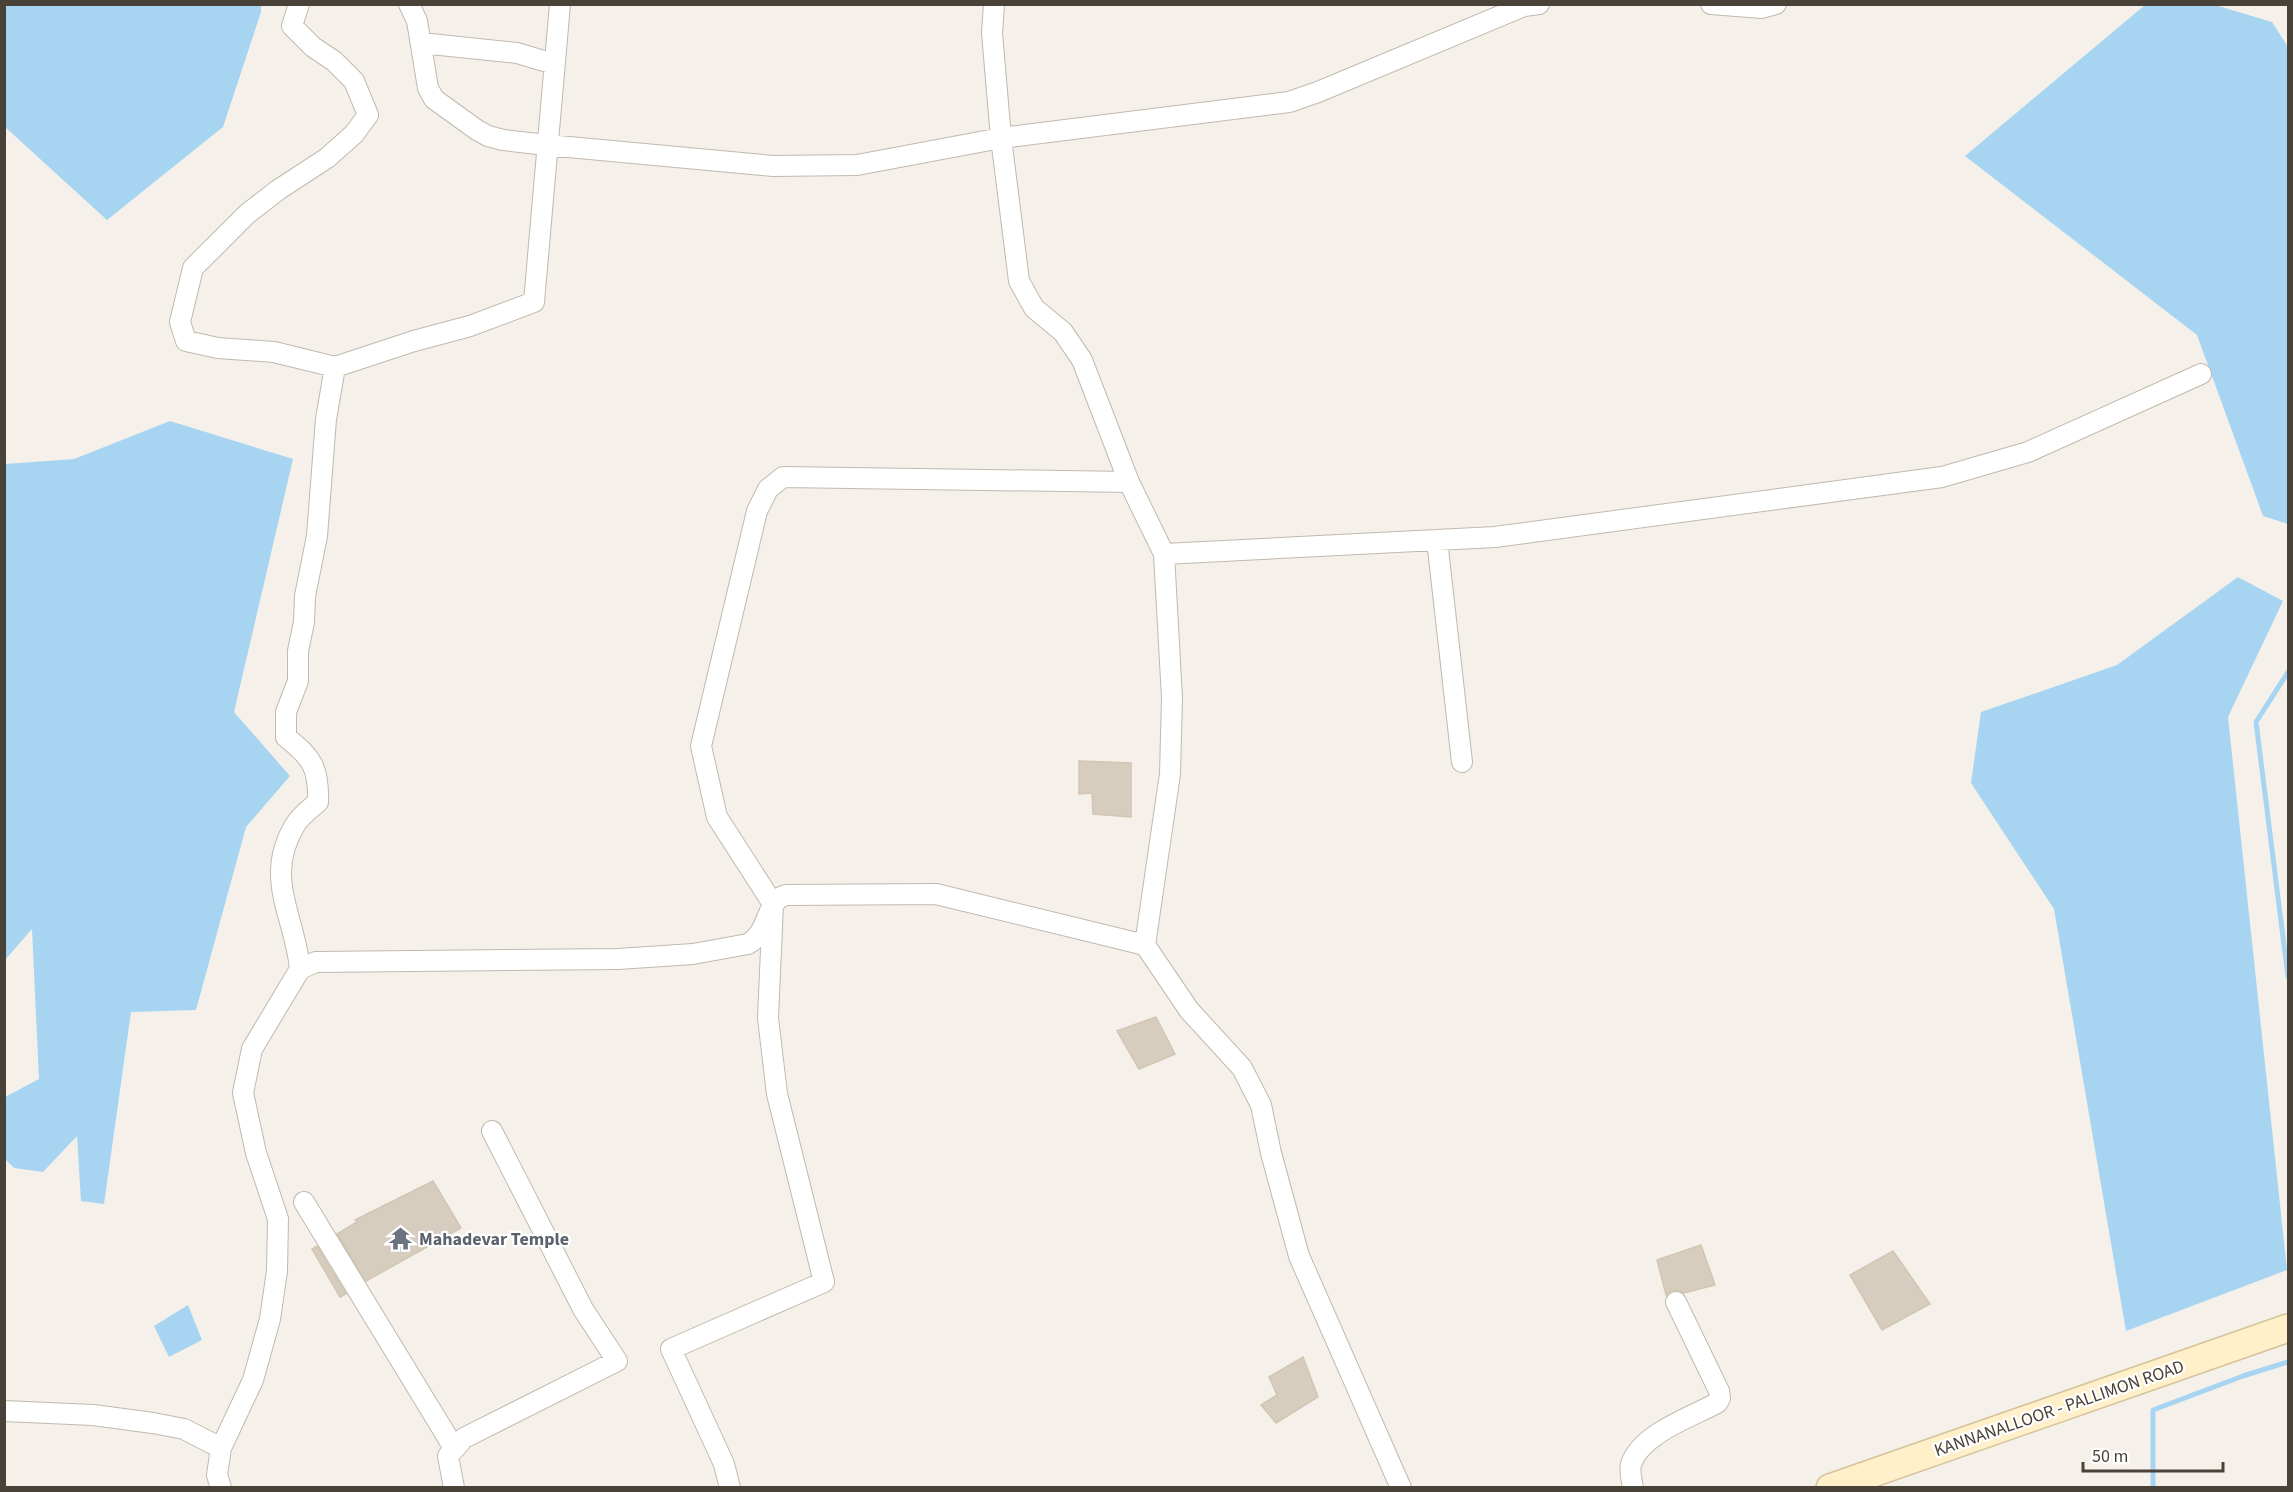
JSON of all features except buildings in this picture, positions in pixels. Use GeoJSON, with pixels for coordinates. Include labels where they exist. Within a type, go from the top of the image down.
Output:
{"type":"FeatureCollection","features":[{"type":"Feature","properties":{"kind":"street"},"geometry":{"type":"LineString","coordinates":[[299,4],[292,26],[354,81],[368,115],[354,134],[333,153],[247,214],[193,268],[180,322],[186,341],[218,348],[274,352],[335,367],[414,341],[470,326],[534,302],[560,4]]}},
{"type":"Feature","properties":{"kind":"street"},"geometry":{"type":"LineString","coordinates":[[409,4],[417,21],[428,88],[434,99],[488,136],[547,145],[773,166],[857,165],[1001,138],[1289,102],[1524,6],[1539,4]]}},
{"type":"Feature","properties":{"kind":"street"},"geometry":{"type":"LineString","coordinates":[[994,4],[992,33],[1001,138],[1018,281],[1034,308],[1063,332],[1082,360],[1129,482],[1164,554],[1172,698],[1170,774],[1145,945]]}},
{"type":"Feature","properties":{"kind":"street"},"geometry":{"type":"LineString","coordinates":[[1711,4],[1762,8],[1776,4]]}},
{"type":"Feature","properties":{"kind":"street"},"geometry":{"type":"LineString","coordinates":[[421,43],[517,52],[554,64]]}},
{"type":"Feature","properties":{"kind":"street"},"geometry":{"type":"LineString","coordinates":[[300,969],[298,947],[284,904],[279,873],[283,850],[296,823],[318,802],[318,779],[305,753],[286,736],[286,712],[298,681],[298,651],[304,622],[305,596],[318,536],[325,430],[335,367]]}},
{"type":"Feature","properties":{"kind":"street"},"geometry":{"type":"LineString","coordinates":[[1164,554],[1495,537],[1942,477],[2028,452],[2200,374]]}},
{"type":"Feature","properties":{"kind":"street"},"geometry":{"type":"LineString","coordinates":[[730,1488],[724,1464],[671,1348],[824,1282],[777,1094],[768,1018],[773,904],[717,817],[701,746],[757,510],[768,489],[783,477],[1129,482]]}},
{"type":"Feature","properties":{"kind":"street"},"geometry":{"type":"LineString","coordinates":[[1437,540],[1462,762]]}},
{"type":"Feature","properties":{"kind":"street"},"geometry":{"type":"LineString","coordinates":[[222,1488],[217,1475],[221,1448],[253,1380],[270,1319],[277,1271],[278,1219],[256,1153],[243,1094],[252,1049],[300,969],[316,962],[618,959],[693,954],[748,944],[755,940],[761,934],[773,904],[779,897],[786,895],[936,894],[1145,945],[1190,1010],[1242,1068],[1261,1105],[1271,1153],[1299,1256],[1401,1488]]}},
{"type":"Feature","properties":{"kind":"street"},"geometry":{"type":"LineString","coordinates":[[454,1488],[448,1456],[464,1438],[617,1361],[583,1310],[492,1131]]}},
{"type":"Feature","properties":{"kind":"street"},"geometry":{"type":"LineString","coordinates":[[304,1202],[454,1448]]}},
{"type":"Feature","properties":{"kind":"street"},"geometry":{"type":"LineString","coordinates":[[1633,1488],[1631,1465],[1639,1449],[1651,1438],[1717,1403],[1720,1398],[1719,1391],[1676,1302]]}},
{"type":"Feature","properties":{"kind":"street","name":"KANNANALLOOR - PALLIMON ROAD"},"geometry":{"type":"LineString","coordinates":[[1830,1488],[2289,1328]]}},
{"type":"Feature","properties":{"kind":"street"},"geometry":{"type":"LineString","coordinates":[[4,1411],[93,1415],[153,1423],[184,1429],[221,1448]]}},
{"type":"Feature","properties":{"kind":"water"},"geometry":{"type":"Polygon","coordinates":[[[5,4],[261,4],[261,12],[223,127],[107,220],[5,127],[5,4]]]}},
{"type":"Feature","properties":{"kind":"water"},"geometry":{"type":"Polygon","coordinates":[[[2145,5],[2215,5],[2272,22],[2288,47],[2288,524],[2263,516],[2197,335],[1965,156],[2145,5]]]}},
{"type":"Feature","properties":{"kind":"water"},"geometry":{"type":"Polygon","coordinates":[[[170,421],[293,459],[234,712],[290,776],[246,827],[196,1010],[131,1012],[104,1204],[81,1201],[77,1136],[43,1172],[14,1168],[5,1159],[5,1097],[39,1079],[32,929],[5,960],[5,464],[74,459],[170,421]]]}},
{"type":"Feature","properties":{"kind":"water"},"geometry":{"type":"Polygon","coordinates":[[[2238,577],[2283,601],[2228,717],[2287,1270],[2126,1331],[2054,909],[1971,783],[1981,712],[2117,665],[2238,577]]]}},
{"type":"Feature","properties":{"kind":"water"},"geometry":{"type":"Polygon","coordinates":[[[188,1305],[202,1340],[169,1357],[154,1326],[188,1305]]]}},
{"type":"Feature","properties":{"kind":"waterway"},"geometry":{"type":"LineString","coordinates":[[2288,672],[2256,722],[2288,977]]}},
{"type":"Feature","properties":{"kind":"waterway"},"geometry":{"type":"LineString","coordinates":[[2153,1488],[2153,1410],[2243,1376],[2288,1362]]}},
{"type":"Feature","properties":{"kind":"place","name":"Mahadevar Temple"},"geometry":{"type":"Point","coordinates":[401,1239]}}]}
